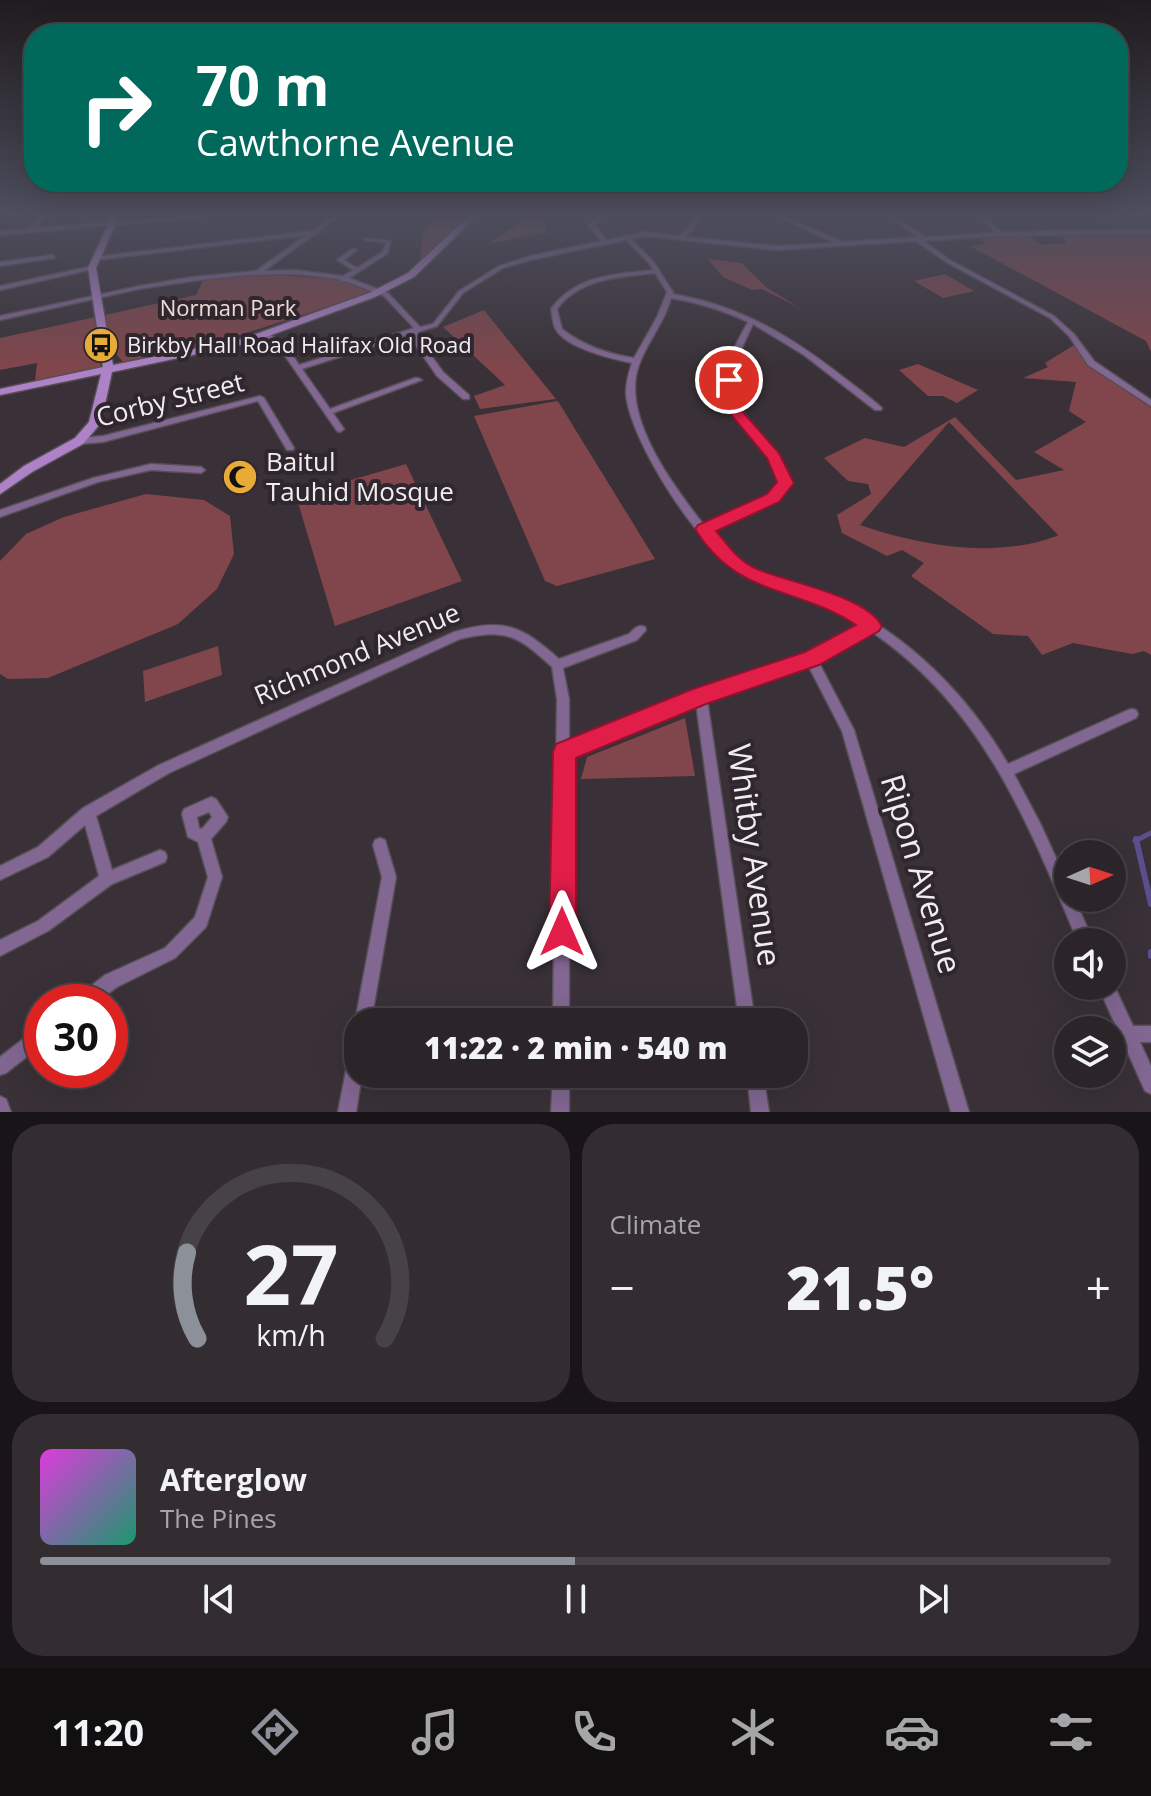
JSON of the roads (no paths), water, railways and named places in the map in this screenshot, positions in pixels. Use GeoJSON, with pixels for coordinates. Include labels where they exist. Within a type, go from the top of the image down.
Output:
{"type":"FeatureCollection","features":[{"type":"Feature","properties":{"kind":"street"},"geometry":{"type":"LineString","coordinates":[[0,288],[83,266]]}},
{"type":"Feature","properties":{"kind":"street"},"geometry":{"type":"LineString","coordinates":[[0,490],[28,469],[79,441],[95,423],[108,368],[95,298],[94,266]]}},
{"type":"Feature","properties":{"kind":"street"},"geometry":{"type":"LineString","coordinates":[[257,273],[267,266]]}},
{"type":"Feature","properties":{"kind":"street"},"geometry":{"type":"LineString","coordinates":[[350,266],[355,269]]}},
{"type":"Feature","properties":{"kind":"street"},"geometry":{"type":"LineString","coordinates":[[342,280],[362,266]]}},
{"type":"Feature","properties":{"kind":"street"},"geometry":{"type":"LineString","coordinates":[[0,392],[212,349],[266,334],[381,291],[422,266]]}},
{"type":"Feature","properties":{"kind":"street"},"geometry":{"type":"LineString","coordinates":[[298,368],[435,325],[461,292],[506,266]]}},
{"type":"Feature","properties":{"kind":"street"},"geometry":{"type":"LineString","coordinates":[[653,266],[670,296]]}},
{"type":"Feature","properties":{"kind":"street"},"geometry":{"type":"LineString","coordinates":[[957,266],[1052,317],[1072,335],[1091,363],[1151,404]]}},
{"type":"Feature","properties":{"kind":"street"},"geometry":{"type":"LineString","coordinates":[[636,361],[602,355],[579,345],[559,330],[554,322],[554,309],[565,295],[589,284],[658,271]]}},
{"type":"Feature","properties":{"kind":"street"},"geometry":{"type":"LineString","coordinates":[[0,318],[188,279],[257,273],[342,280],[381,291],[417,330]]}},
{"type":"Feature","properties":{"kind":"street"},"geometry":{"type":"LineString","coordinates":[[670,296],[703,301],[805,351],[878,408]]}},
{"type":"Feature","properties":{"kind":"street"},"geometry":{"type":"LineString","coordinates":[[670,296],[636,361],[630,392],[635,424],[681,500],[732,563],[748,574],[803,591],[849,611],[917,660],[971,717],[1006,771],[1079,928]]}},
{"type":"Feature","properties":{"kind":"street"},"geometry":{"type":"LineString","coordinates":[[704,529],[773,498],[786,483],[782,468],[732,404],[731,366],[751,322]]}},
{"type":"Feature","properties":{"kind":"street"},"geometry":{"type":"LineString","coordinates":[[417,330],[413,336],[422,353],[466,397]]}},
{"type":"Feature","properties":{"kind":"street"},"geometry":{"type":"LineString","coordinates":[[266,334],[298,368],[340,429]]}},
{"type":"Feature","properties":{"kind":"street"},"geometry":{"type":"LineString","coordinates":[[328,412],[418,380]]}},
{"type":"Feature","properties":{"kind":"street","name":"Corby Street"},"geometry":{"type":"LineString","coordinates":[[79,441],[103,439],[260,398],[290,448]]}},
{"type":"Feature","properties":{"kind":"street"},"geometry":{"type":"LineString","coordinates":[[0,514],[96,480],[151,467],[201,470]]}},
{"type":"Feature","properties":{"kind":"street"},"geometry":{"type":"LineString","coordinates":[[564,752],[701,696],[811,659],[872,626]]}},
{"type":"Feature","properties":{"kind":"street","name":"Richmond Avenue"},"geometry":{"type":"LineString","coordinates":[[0,873],[43,852],[88,813],[164,769],[458,635],[483,628],[516,631],[557,665]]}},
{"type":"Feature","properties":{"kind":"street"},"geometry":{"type":"LineString","coordinates":[[561,1008],[564,752],[563,699],[557,665],[633,637],[641,630]]}},
{"type":"Feature","properties":{"kind":"street","name":"Ripon Avenue"},"geometry":{"type":"LineString","coordinates":[[811,659],[848,730],[960,1112]]}},
{"type":"Feature","properties":{"kind":"street","name":"Whitby Avenue"},"geometry":{"type":"LineString","coordinates":[[701,696],[745,1008]]}},
{"type":"Feature","properties":{"kind":"street"},"geometry":{"type":"LineString","coordinates":[[1006,771],[1132,714]]}},
{"type":"Feature","properties":{"kind":"street"},"geometry":{"type":"LineString","coordinates":[[88,813],[107,879]]}},
{"type":"Feature","properties":{"kind":"street"},"geometry":{"type":"LineString","coordinates":[[107,984],[170,953],[201,922],[215,877],[204,837]]}},
{"type":"Feature","properties":{"kind":"street"},"geometry":{"type":"LineString","coordinates":[[366,1008],[389,877],[380,845]]}},
{"type":"Feature","properties":{"kind":"street"},"geometry":{"type":"LineString","coordinates":[[0,948],[43,926],[107,879],[160,857]]}},
{"type":"Feature","properties":{"kind":"street"},"geometry":{"type":"LineString","coordinates":[[1112,1000],[1151,1085]]}},
{"type":"Feature","properties":{"kind":"street"},"geometry":{"type":"LineString","coordinates":[[1127,1034],[1151,1034]]}},
{"type":"Feature","properties":{"kind":"street"},"geometry":{"type":"LineString","coordinates":[[0,1067],[24,1049]]}},
{"type":"Feature","properties":{"kind":"street"},"geometry":{"type":"LineString","coordinates":[[347,1112],[351,1088]]}},
{"type":"Feature","properties":{"kind":"street"},"geometry":{"type":"LineString","coordinates":[[560,1112],[561,1088]]}},
{"type":"Feature","properties":{"kind":"street"},"geometry":{"type":"LineString","coordinates":[[757,1088],[760,1112]]}},
{"type":"Feature","properties":{"kind":"street"},"geometry":{"type":"LineString","coordinates":[[0,1105],[2,1112]]}},
{"type":"Feature","properties":{"kind":"waterway"},"geometry":{"type":"LineString","coordinates":[[1136,840],[1151,833]]}},
{"type":"Feature","properties":{"kind":"waterway"},"geometry":{"type":"LineString","coordinates":[[1136,840],[1151,904]]}},
{"type":"Feature","properties":{"kind":"place","name":"Birkby Hall Road Halifax Old Road"},"geometry":{"type":"Point","coordinates":[101,345]}},
{"type":"Feature","properties":{"kind":"place","name":"Baitul Tauhid Mosque"},"geometry":{"type":"Point","coordinates":[240,477]}},
{"type":"Feature","properties":{"kind":"park label","name":"Norman Park"},"geometry":{"type":"Point","coordinates":[228,308]}}]}
